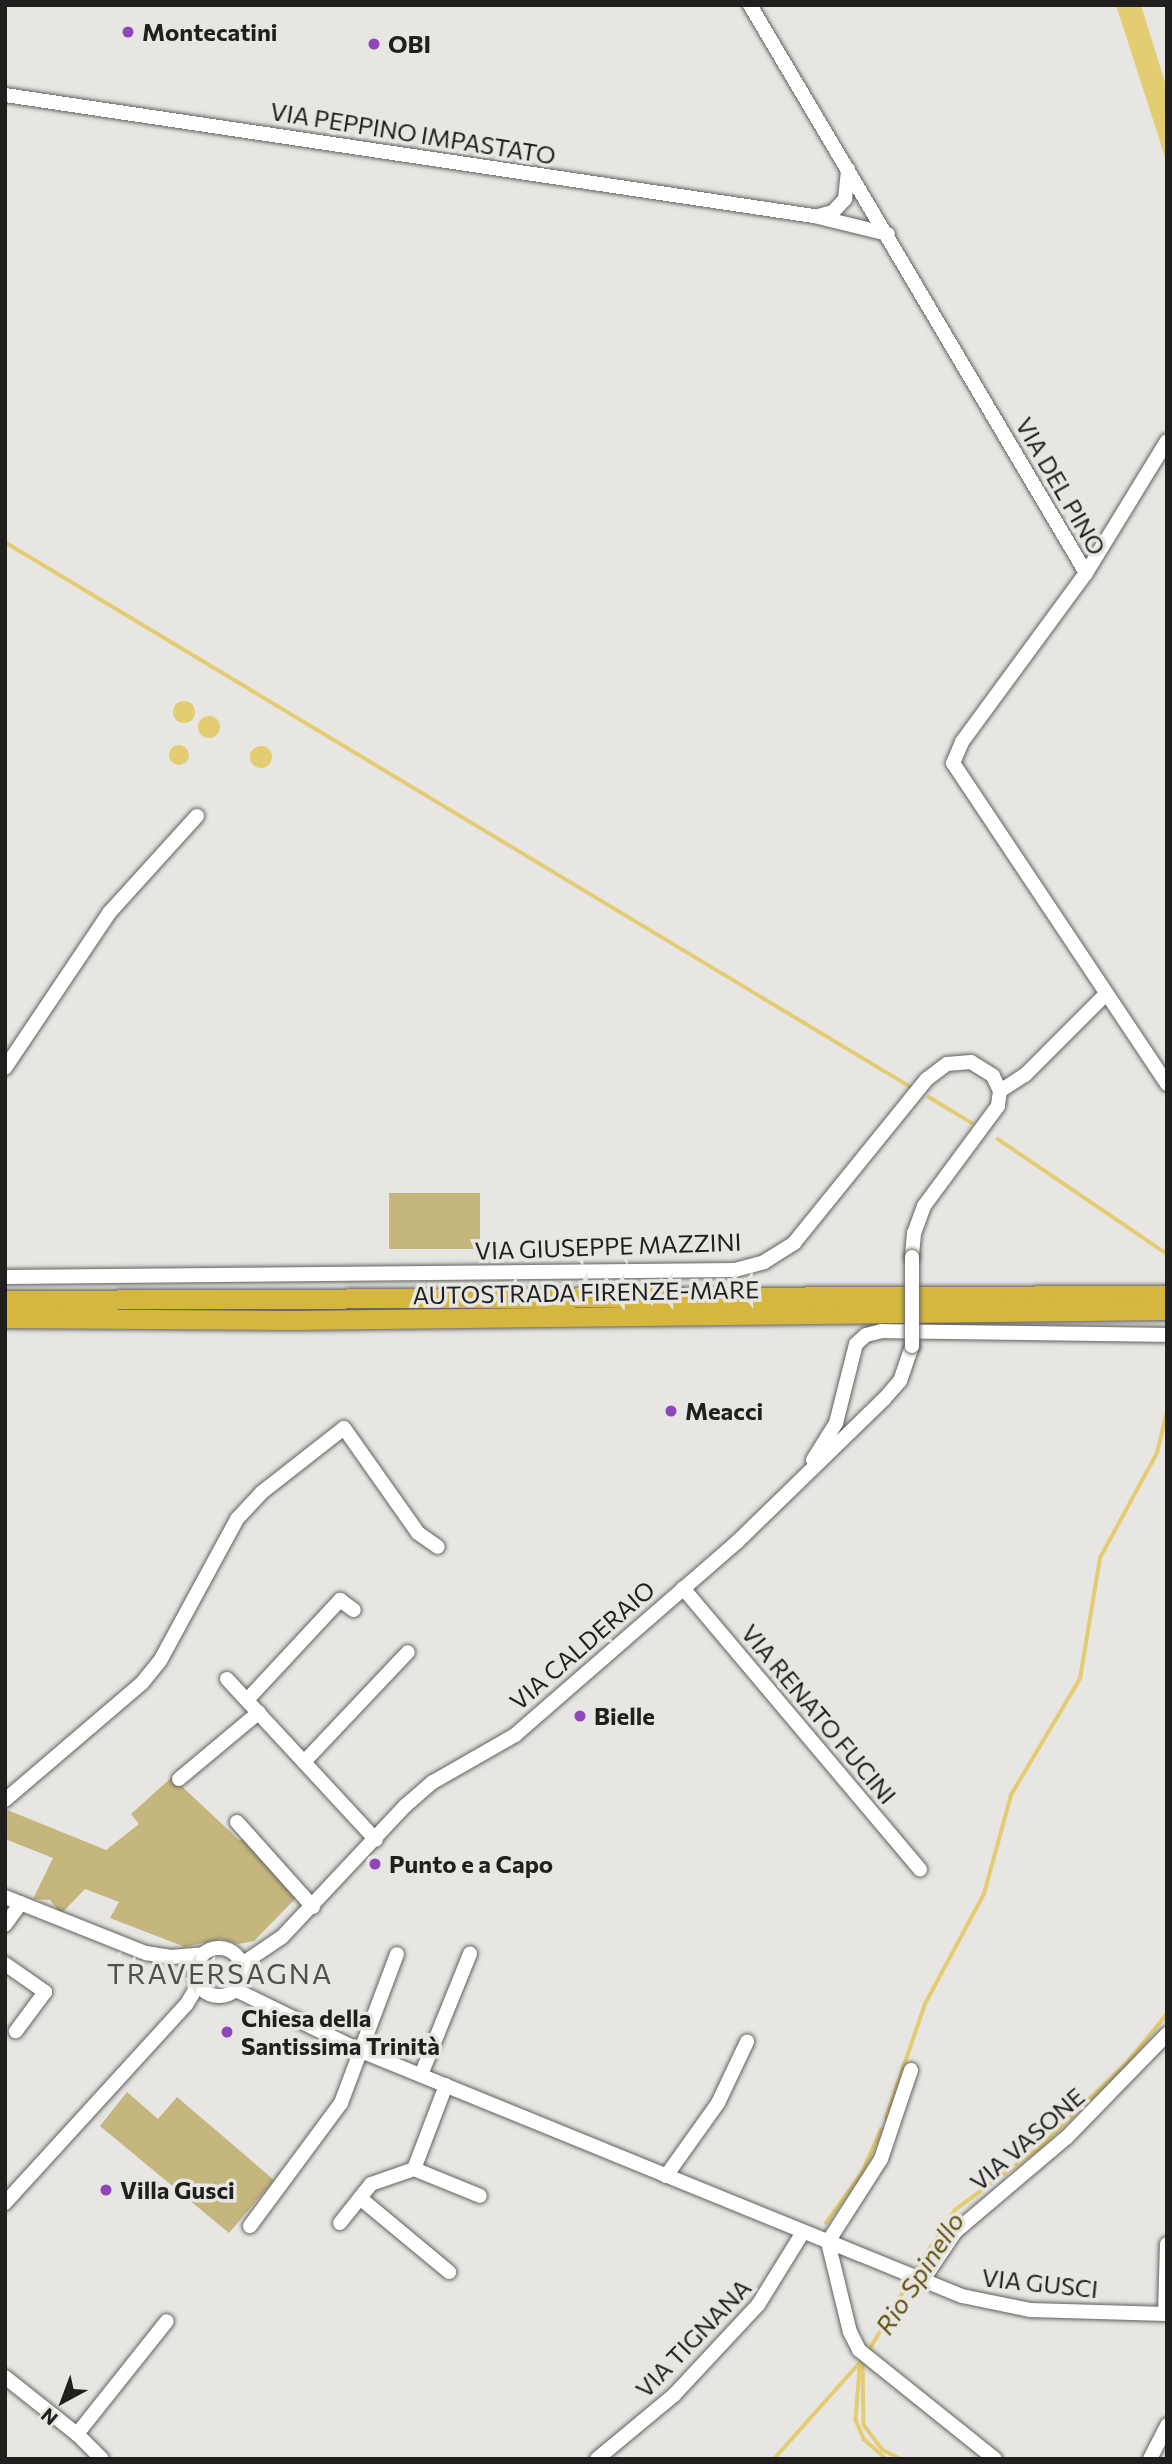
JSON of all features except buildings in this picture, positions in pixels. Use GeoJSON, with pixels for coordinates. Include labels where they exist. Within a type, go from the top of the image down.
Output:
{"type":"FeatureCollection","features":[{"type":"Feature","properties":{"kind":"highway","name":"AUTOSTRADA FIRENZE-MARE"},"geometry":{"type":"LineString","coordinates":[[5,1300],[1167,1294]]}},
{"type":"Feature","properties":{"kind":"highway","name":"AUTOSTRADA FIRENZE-MARE"},"geometry":{"type":"LineString","coordinates":[[5,1318],[292,1320],[1167,1310]]}},
{"type":"Feature","properties":{"kind":"street","name":"VIA DEL PINO"},"geometry":{"type":"LineString","coordinates":[[750,5],[888,233],[1086,573],[962,742],[953,763],[1104,996]]}},
{"type":"Feature","properties":{"kind":"street","name":"VIA PEPPINO IMPASTATO"},"geometry":{"type":"LineString","coordinates":[[5,95],[814,216],[888,233]]}},
{"type":"Feature","properties":{"kind":"street"},"geometry":{"type":"LineString","coordinates":[[833,212],[847,195],[848,168]]}},
{"type":"Feature","properties":{"kind":"street"},"geometry":{"type":"LineString","coordinates":[[814,216],[855,204],[871,205],[858,225]]}},
{"type":"Feature","properties":{"kind":"street"},"geometry":{"type":"LineString","coordinates":[[1086,573],[1167,441]]}},
{"type":"Feature","properties":{"kind":"street"},"geometry":{"type":"LineString","coordinates":[[5,1068],[109,913],[197,816]]}},
{"type":"Feature","properties":{"kind":"street"},"geometry":{"type":"LineString","coordinates":[[1000,1091],[1025,1076],[1104,996],[1167,1084]]}},
{"type":"Feature","properties":{"kind":"street","name":"VIA GIUSEPPE MAZZINI"},"geometry":{"type":"LineString","coordinates":[[5,1277],[735,1270],[780,1254],[800,1237],[940,1068],[963,1061],[979,1065],[993,1076],[1000,1091]]}},
{"type":"Feature","properties":{"kind":"street","name":"VIA CALDERAIO"},"geometry":{"type":"LineString","coordinates":[[239,1971],[257,1953],[282,1937],[313,1907],[433,1782],[515,1735],[683,1588],[809,1471],[900,1381],[912,1346],[914,1233],[924,1206],[995,1112],[1000,1091]]}},
{"type":"Feature","properties":{"kind":"street"},"geometry":{"type":"LineString","coordinates":[[809,1471],[836,1423],[856,1344],[866,1335],[881,1331],[1167,1335]]}},
{"type":"Feature","properties":{"kind":"street"},"geometry":{"type":"LineString","coordinates":[[5,1800],[142,1683],[160,1661],[237,1519],[261,1493],[344,1428],[418,1532],[438,1547]]}},
{"type":"Feature","properties":{"kind":"street","name":"VIA RENATO FUCINI"},"geometry":{"type":"LineString","coordinates":[[683,1588],[920,1869]]}},
{"type":"Feature","properties":{"kind":"street"},"geometry":{"type":"LineString","coordinates":[[247,1700],[340,1600],[354,1610]]}},
{"type":"Feature","properties":{"kind":"street"},"geometry":{"type":"LineString","coordinates":[[304,1762],[408,1652]]}},
{"type":"Feature","properties":{"kind":"street"},"geometry":{"type":"LineString","coordinates":[[227,1679],[376,1840]]}},
{"type":"Feature","properties":{"kind":"street"},"geometry":{"type":"LineString","coordinates":[[179,1779],[259,1712]]}},
{"type":"Feature","properties":{"kind":"street"},"geometry":{"type":"LineString","coordinates":[[237,1822],[313,1907]]}},
{"type":"Feature","properties":{"kind":"street"},"geometry":{"type":"LineString","coordinates":[[5,1897],[146,1952],[199,1960],[215,1948],[239,1971],[223,1997],[204,1990]]}},
{"type":"Feature","properties":{"kind":"street"},"geometry":{"type":"LineString","coordinates":[[5,1925],[21,1903]]}},
{"type":"Feature","properties":{"kind":"street"},"geometry":{"type":"LineString","coordinates":[[250,2226],[341,2103],[397,1954]]}},
{"type":"Feature","properties":{"kind":"street"},"geometry":{"type":"LineString","coordinates":[[421,2075],[470,1954]]}},
{"type":"Feature","properties":{"kind":"street"},"geometry":{"type":"LineString","coordinates":[[199,1960],[204,1990]]}},
{"type":"Feature","properties":{"kind":"street"},"geometry":{"type":"LineString","coordinates":[[5,1965],[45,1992],[16,2031]]}},
{"type":"Feature","properties":{"kind":"street","name":"VIA GUSCI"},"geometry":{"type":"LineString","coordinates":[[239,1971],[255,1999],[361,2051],[979,2302],[1015,2308],[1166,2314]]}},
{"type":"Feature","properties":{"kind":"street"},"geometry":{"type":"LineString","coordinates":[[5,2203],[171,2020],[204,1990]]}},
{"type":"Feature","properties":{"kind":"street","name":"VIA VASONE"},"geometry":{"type":"LineString","coordinates":[[917,2279],[955,2232],[1067,2137],[1167,2034]]}},
{"type":"Feature","properties":{"kind":"street"},"geometry":{"type":"LineString","coordinates":[[666,2176],[718,2103],[747,2042]]}},
{"type":"Feature","properties":{"kind":"street"},"geometry":{"type":"LineString","coordinates":[[911,2070],[881,2159],[828,2242],[850,2332],[865,2354],[995,2459]]}},
{"type":"Feature","properties":{"kind":"street"},"geometry":{"type":"LineString","coordinates":[[414,2169],[446,2085]]}},
{"type":"Feature","properties":{"kind":"street"},"geometry":{"type":"LineString","coordinates":[[341,2223],[371,2184],[414,2169],[480,2196]]}},
{"type":"Feature","properties":{"kind":"street"},"geometry":{"type":"LineString","coordinates":[[360,2198],[449,2272]]}},
{"type":"Feature","properties":{"kind":"street","name":"VIA TIGNANA"},"geometry":{"type":"LineString","coordinates":[[597,2459],[659,2409],[758,2305],[803,2232]]}},
{"type":"Feature","properties":{"kind":"street"},"geometry":{"type":"LineString","coordinates":[[1166,2314],[1167,2244]]}},
{"type":"Feature","properties":{"kind":"street"},"geometry":{"type":"LineString","coordinates":[[76,2434],[167,2321]]}},
{"type":"Feature","properties":{"kind":"street"},"geometry":{"type":"LineString","coordinates":[[5,2377],[76,2434],[102,2459]]}},
{"type":"Feature","properties":{"kind":"street"},"geometry":{"type":"LineString","coordinates":[[1150,2459],[1167,2425]]}},
{"type":"Feature","properties":{"kind":"shaded area"},"geometry":{"type":"Polygon","coordinates":[[[1116,5],[1141,5],[1167,89],[1167,163],[1116,5]]]}},
{"type":"Feature","properties":{"kind":"shaded area"},"geometry":{"type":"Polygon","coordinates":[[[184,701],[192,704],[195,712],[192,720],[184,723],[176,720],[173,712],[176,704],[184,701]]]}},
{"type":"Feature","properties":{"kind":"shaded area"},"geometry":{"type":"Polygon","coordinates":[[[209,716],[217,719],[220,727],[217,735],[209,738],[201,735],[198,727],[201,719],[209,716]]]}},
{"type":"Feature","properties":{"kind":"shaded area"},"geometry":{"type":"Polygon","coordinates":[[[179,745],[186,748],[189,755],[186,762],[179,765],[172,762],[169,755],[172,748],[179,745]]]}},
{"type":"Feature","properties":{"kind":"shaded area"},"geometry":{"type":"Polygon","coordinates":[[[261,746],[269,749],[272,757],[269,765],[261,768],[253,765],[250,757],[253,749],[261,746]]]}},
{"type":"Feature","properties":{"kind":"shaded area"},"geometry":{"type":"Polygon","coordinates":[[[389,1193],[480,1193],[480,1249],[389,1249],[389,1193]]]}},
{"type":"Feature","properties":{"kind":"shaded area"},"geometry":{"type":"Polygon","coordinates":[[[172,1777],[239,1840],[246,1839],[297,1897],[254,1941],[238,1944],[221,1939],[185,1947],[110,1918],[119,1902],[85,1889],[61,1914],[50,1900],[33,1899],[53,1858],[5,1839],[5,1809],[106,1850],[139,1824],[131,1814],[172,1777]]]}},
{"type":"Feature","properties":{"kind":"shaded area"},"geometry":{"type":"Polygon","coordinates":[[[127,2092],[158,2119],[177,2097],[274,2180],[229,2233],[100,2126],[127,2092]]]}},
{"type":"Feature","properties":{"kind":"waterway"},"geometry":{"type":"LineString","coordinates":[[5,542],[911,1087]]}},
{"type":"Feature","properties":{"kind":"waterway"},"geometry":{"type":"LineString","coordinates":[[929,1097],[972,1123]]}},
{"type":"Feature","properties":{"kind":"waterway"},"geometry":{"type":"LineString","coordinates":[[998,1139],[1167,1254]]}},
{"type":"Feature","properties":{"kind":"waterway"},"geometry":{"type":"LineString","coordinates":[[886,2118],[925,2004],[984,1894],[1011,1795],[1080,1679],[1100,1558],[1157,1453],[1167,1412]]}},
{"type":"Feature","properties":{"kind":"waterway","name":"Rio Spinello"},"geometry":{"type":"LineString","coordinates":[[914,2273],[955,2210],[1039,2148],[1126,2064],[1167,2014]]}},
{"type":"Feature","properties":{"kind":"waterway"},"geometry":{"type":"LineString","coordinates":[[826,2223],[862,2173],[881,2130]]}},
{"type":"Feature","properties":{"kind":"waterway","name":"Rio Spinello"},"geometry":{"type":"LineString","coordinates":[[868,2352],[910,2280]]}},
{"type":"Feature","properties":{"kind":"waterway","name":"Rio Spinello"},"geometry":{"type":"LineString","coordinates":[[774,2459],[864,2358]]}},
{"type":"Feature","properties":{"kind":"waterway"},"geometry":{"type":"LineString","coordinates":[[863,2363],[864,2425],[883,2450],[901,2459]]}},
{"type":"Feature","properties":{"kind":"waterway"},"geometry":{"type":"LineString","coordinates":[[860,2368],[856,2420],[864,2439],[886,2459]]}},
{"type":"Feature","properties":{"kind":"place","name":"Montecatini"},"geometry":{"type":"Point","coordinates":[128,32]}},
{"type":"Feature","properties":{"kind":"place","name":"OBI"},"geometry":{"type":"Point","coordinates":[374,44]}},
{"type":"Feature","properties":{"kind":"place","name":"Meacci"},"geometry":{"type":"Point","coordinates":[671,1411]}},
{"type":"Feature","properties":{"kind":"place","name":"Bielle"},"geometry":{"type":"Point","coordinates":[580,1716]}},
{"type":"Feature","properties":{"kind":"place","name":"Punto e a Capo"},"geometry":{"type":"Point","coordinates":[375,1864]}},
{"type":"Feature","properties":{"kind":"place","name":"Chiesa della Santissima Trinità"},"geometry":{"type":"Point","coordinates":[227,2032]}},
{"type":"Feature","properties":{"kind":"place","name":"Villa Gusci"},"geometry":{"type":"Point","coordinates":[106,2190]}},
{"type":"Feature","properties":{"kind":"district","name":"TRAVERSAGNA"},"geometry":{"type":"Point","coordinates":[220,1973]}}]}
